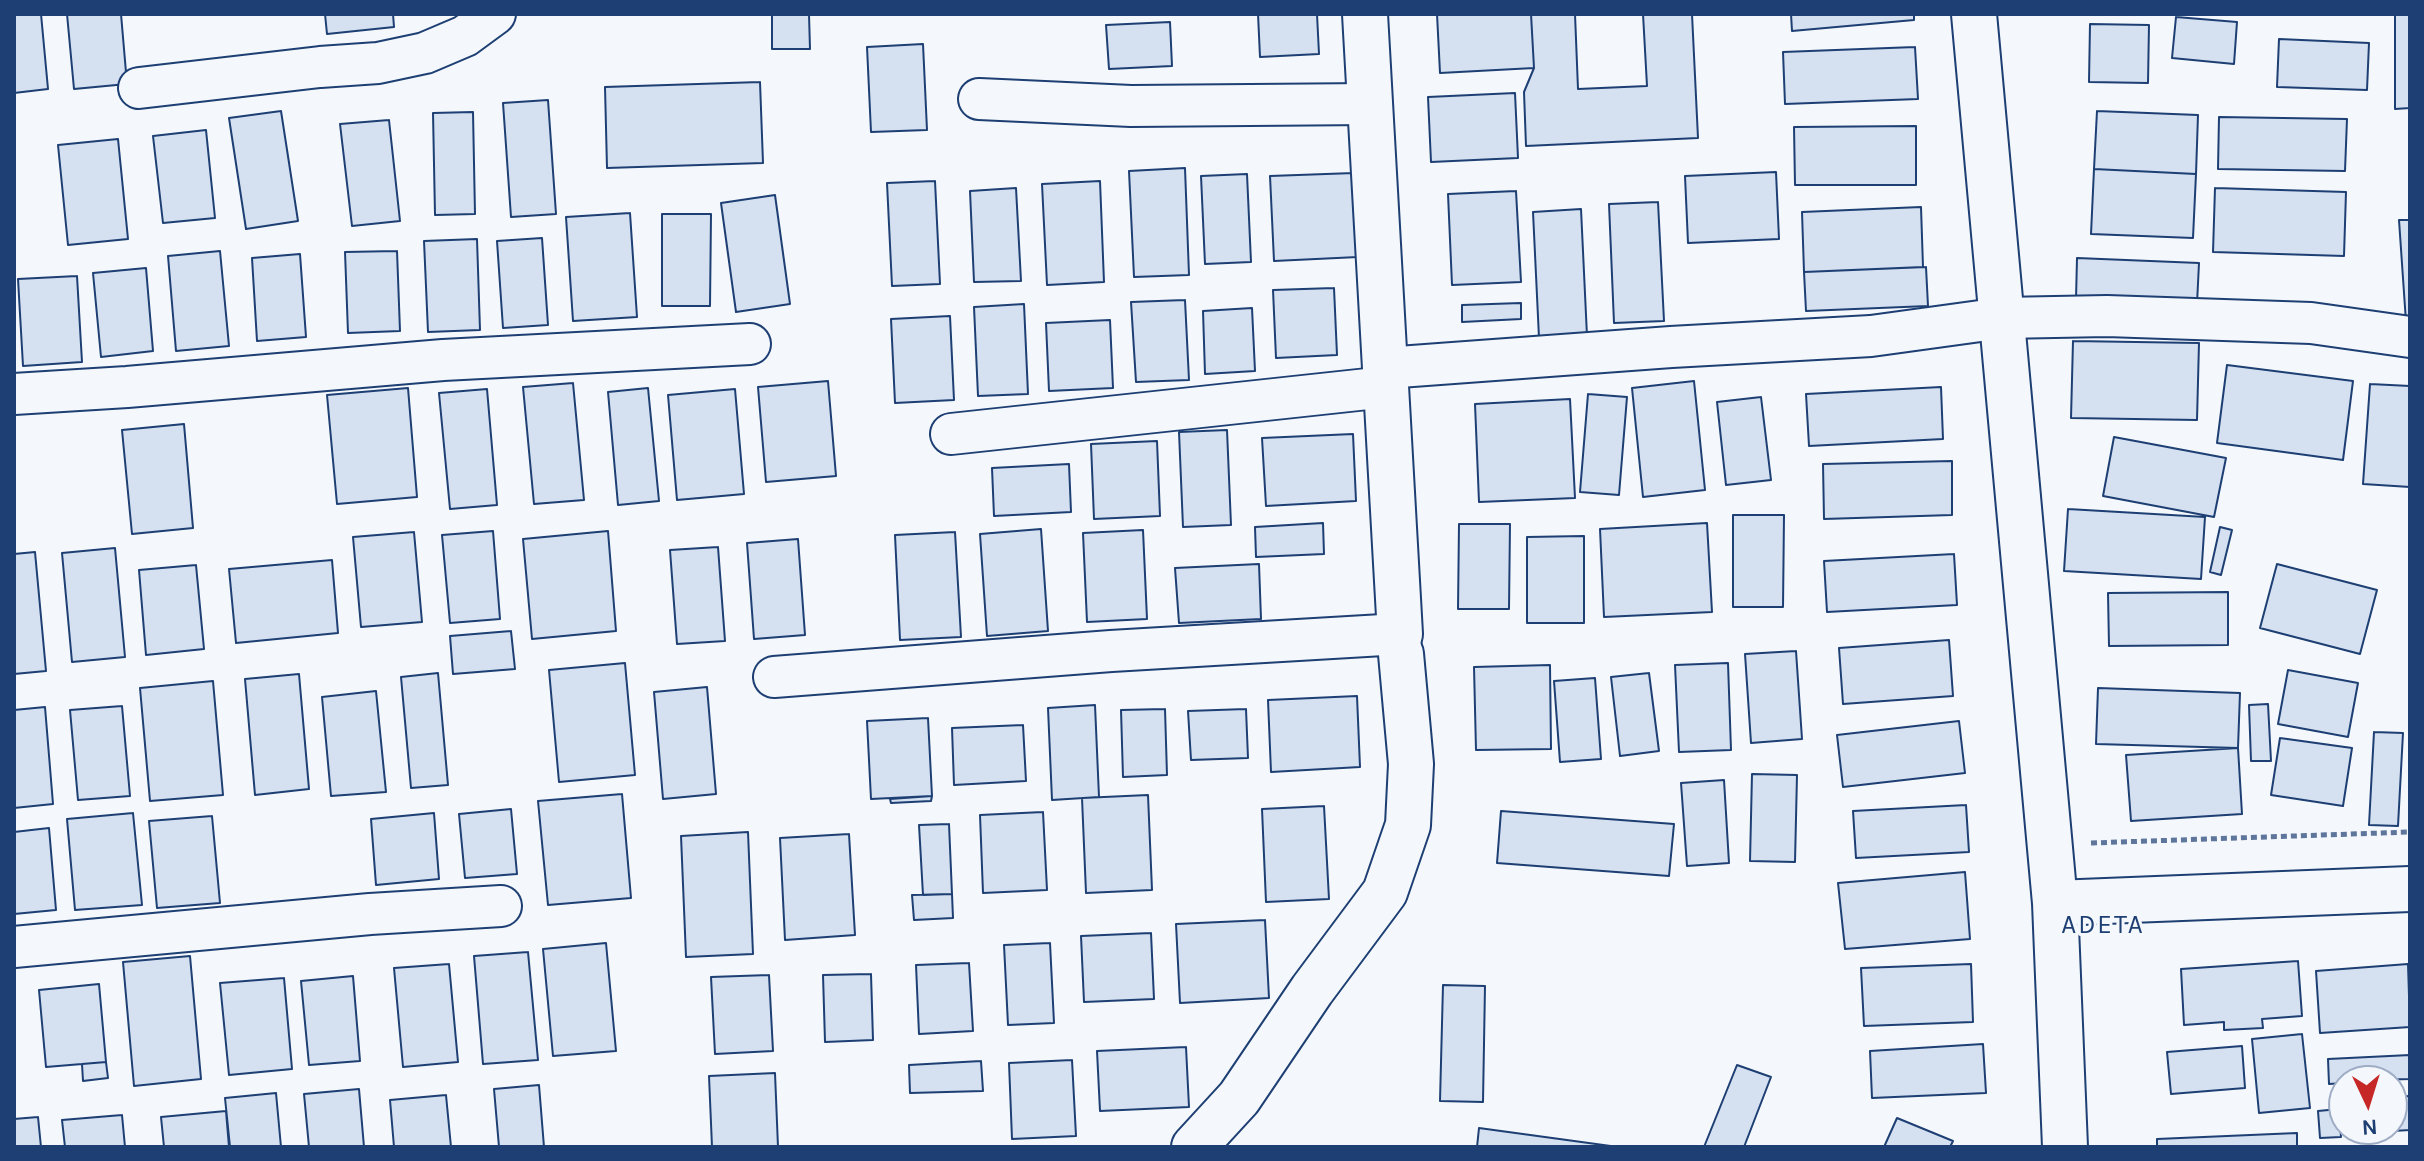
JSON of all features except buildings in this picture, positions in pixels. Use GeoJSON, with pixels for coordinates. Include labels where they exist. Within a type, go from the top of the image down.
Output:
{"type":"FeatureCollection","features":[{"type":"Feature","properties":{"kind":"street"},"geometry":{"type":"LineString","coordinates":[[139,88],[378,63],[425,53],[465,36],[495,14]]}},
{"type":"Feature","properties":{"kind":"street"},"geometry":{"type":"LineString","coordinates":[[1194,1147],[1239,1098],[1312,990],[1385,892],[1408,825],[1411,764],[1400,644],[1365,14]]}},
{"type":"Feature","properties":{"kind":"street"},"geometry":{"type":"LineString","coordinates":[[1974,14],[2055,903],[2065,1147]]}},
{"type":"Feature","properties":{"kind":"street"},"geometry":{"type":"LineString","coordinates":[[979,99],[1131,106],[1370,104]]}},
{"type":"Feature","properties":{"kind":"street"},"geometry":{"type":"LineString","coordinates":[[951,434],[1386,378],[1671,347],[1871,336],[2002,318],[2107,316],[2311,323],[2410,337]]}},
{"type":"Feature","properties":{"kind":"street"},"geometry":{"type":"LineString","coordinates":[[14,394],[443,360],[750,344]]}},
{"type":"Feature","properties":{"kind":"street"},"geometry":{"type":"LineString","coordinates":[[774,677],[1111,651],[1400,644]]}},
{"type":"Feature","properties":{"kind":"street"},"geometry":{"type":"LineString","coordinates":[[2055,903],[2410,889]]}},
{"type":"Feature","properties":{"kind":"street"},"geometry":{"type":"LineString","coordinates":[[14,947],[370,914],[501,906]]}},
{"type":"Feature","properties":{"kind":"path"},"geometry":{"type":"LineString","coordinates":[[2081,843],[2410,832]]}},
{"type":"Feature","properties":{"kind":"district","name":"ADETA"},"geometry":{"type":"Point","coordinates":[2103,926]}}]}
